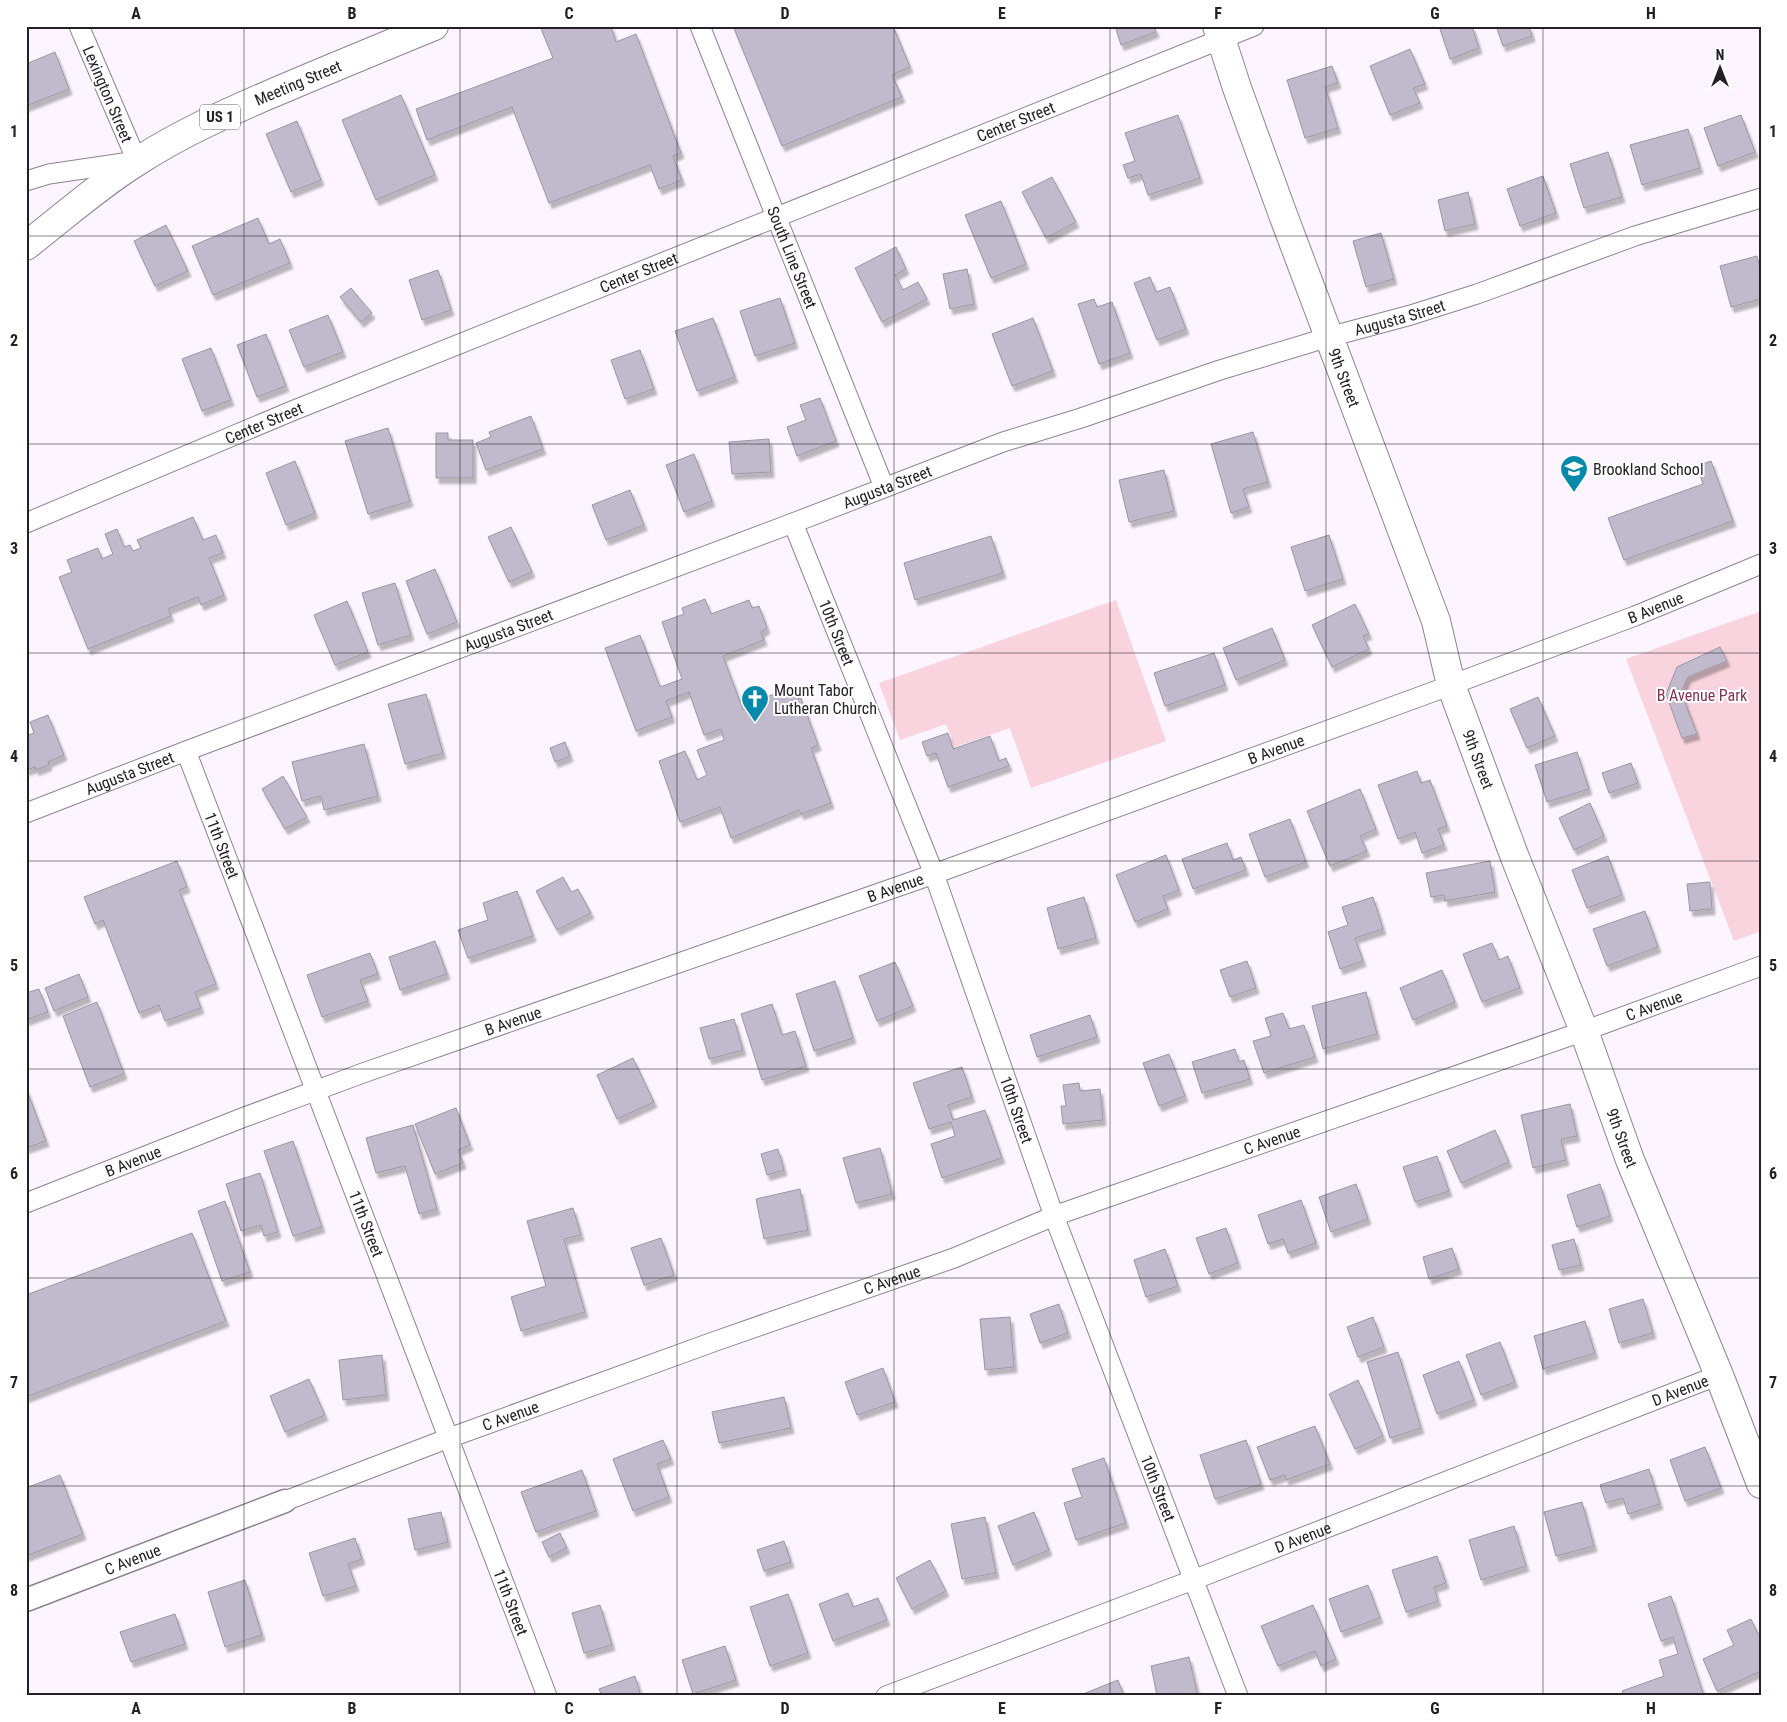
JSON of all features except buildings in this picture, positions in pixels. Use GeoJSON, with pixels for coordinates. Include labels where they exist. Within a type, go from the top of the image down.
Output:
{"type":"FeatureCollection","features":[{"type":"Feature","properties":{"kind":"main road","name":"Meeting Street"},"geometry":{"type":"LineString","coordinates":[[26,246],[137,161],[219,117],[434,26]]}},
{"type":"Feature","properties":{"kind":"main road","name":"9th Street"},"geometry":{"type":"LineString","coordinates":[[1219,33],[1263,160],[1436,621],[1451,685],[1514,855],[1584,1031],[1630,1160],[1719,1375],[1761,1484]]}},
{"type":"Feature","properties":{"kind":"street","name":"Lexington Street"},"geometry":{"type":"LineString","coordinates":[[79,26],[137,161]]}},
{"type":"Feature","properties":{"kind":"street","name":"South Line Street"},"geometry":{"type":"LineString","coordinates":[[700,26],[884,487]]}},
{"type":"Feature","properties":{"kind":"street","name":"Center Street"},"geometry":{"type":"LineString","coordinates":[[26,523],[292,410],[777,218],[1219,33],[1254,26]]}},
{"type":"Feature","properties":{"kind":"street","name":"Meeting Street"},"geometry":{"type":"LineString","coordinates":[[26,181],[49,174],[137,161]]}},
{"type":"Feature","properties":{"kind":"street","name":"Augusta Street"},"geometry":{"type":"LineString","coordinates":[[26,813],[186,751],[793,524],[1003,442],[1081,418],[1220,370],[1477,294],[1635,236],[1761,198]]}},
{"type":"Feature","properties":{"kind":"street","name":"10th Street"},"geometry":{"type":"LineString","coordinates":[[793,524],[934,874],[1054,1216],[1238,1696]]}},
{"type":"Feature","properties":{"kind":"street","name":"B Avenue"},"geometry":{"type":"LineString","coordinates":[[26,1202],[363,1072],[934,874],[1451,685],[1635,616],[1761,564]]}},
{"type":"Feature","properties":{"kind":"street","name":"11th Street"},"geometry":{"type":"LineString","coordinates":[[186,751],[547,1696]]}},
{"type":"Feature","properties":{"kind":"street","name":"C Avenue"},"geometry":{"type":"LineString","coordinates":[[26,1600],[449,1438],[713,1342],[954,1258],[1054,1216],[1584,1031],[1761,966]]}},
{"type":"Feature","properties":{"kind":"street","name":"D Avenue"},"geometry":{"type":"LineString","coordinates":[[886,1696],[1193,1580],[1719,1375]]}},
{"type":"Feature","properties":{"kind":"green space"},"geometry":{"type":"Polygon","coordinates":[[[1116,600],[1166,741],[1031,788],[1010,728],[955,747],[946,724],[900,740],[879,683],[1116,600]]]}},
{"type":"Feature","properties":{"kind":"green space","name":"B Avenue Park"},"geometry":{"type":"Polygon","coordinates":[[[1761,611],[1761,931],[1734,941],[1626,659],[1761,611]]]}},
{"type":"Feature","properties":{"kind":"place","name":"Brookland School"},"geometry":{"type":"Point","coordinates":[1574,493]}},
{"type":"Feature","properties":{"kind":"place","name":"Mount Tabor Lutheran Church"},"geometry":{"type":"Point","coordinates":[755,723]}}]}
